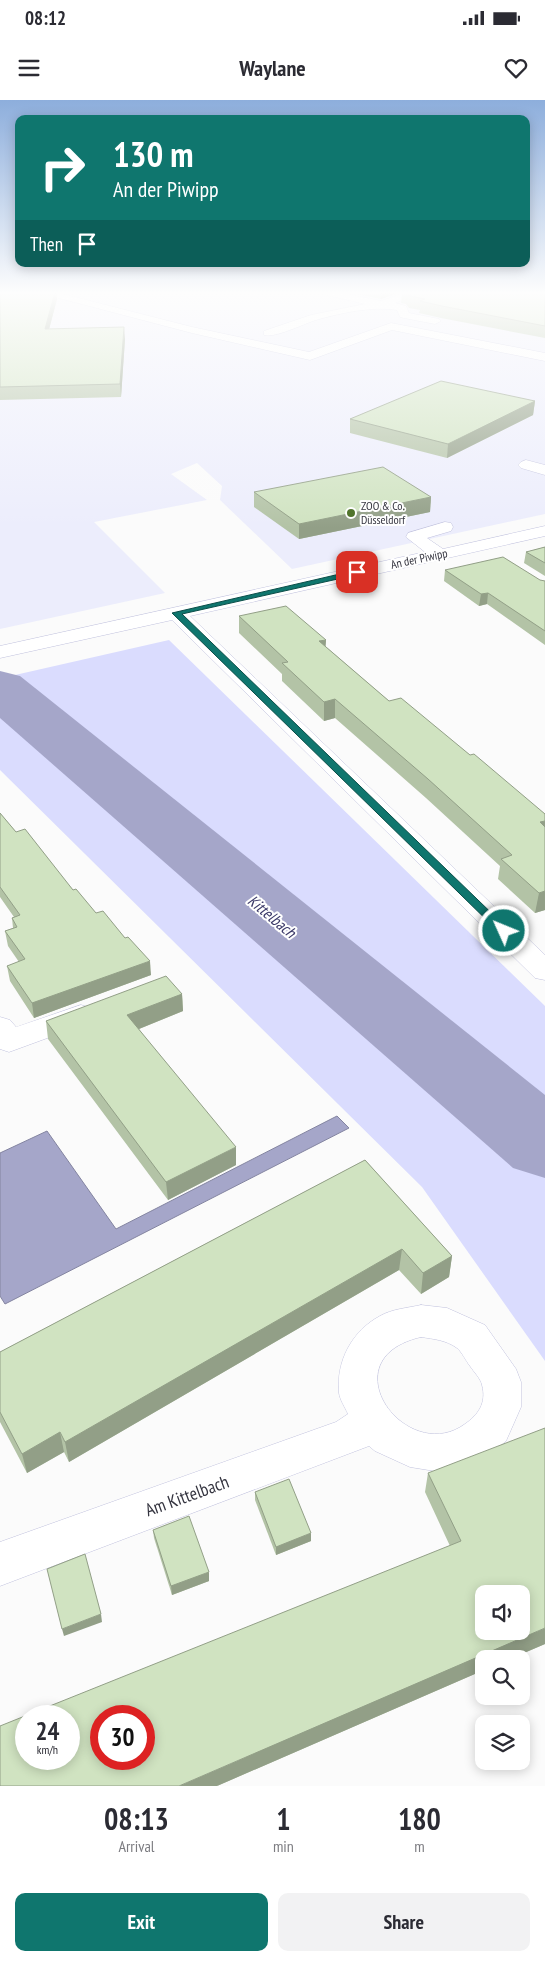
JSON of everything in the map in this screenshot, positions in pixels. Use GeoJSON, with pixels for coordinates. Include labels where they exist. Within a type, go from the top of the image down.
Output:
{"type":"FeatureCollection","features":[{"type":"Feature","properties":{"kind":"street"},"geometry":{"type":"LineString","coordinates":[[526,465],[545,470]]}},
{"type":"Feature","properties":{"kind":"street"},"geometry":{"type":"LineString","coordinates":[[439,554],[414,537],[445,527]]}},
{"type":"Feature","properties":{"kind":"street","name":"An der Piwipp"},"geometry":{"type":"LineString","coordinates":[[0,652],[545,531]]}},
{"type":"Feature","properties":{"kind":"street"},"geometry":{"type":"LineString","coordinates":[[480,545],[505,560]]}},
{"type":"Feature","properties":{"kind":"street"},"geometry":{"type":"LineString","coordinates":[[176,613],[545,971]]}},
{"type":"Feature","properties":{"kind":"street"},"geometry":{"type":"LineString","coordinates":[[0,1026],[9,1041],[101,1007]]}},
{"type":"Feature","properties":{"kind":"street","name":"Am Kittelbach"},"geometry":{"type":"LineString","coordinates":[[0,1564],[349,1436],[372,1421]]}},
{"type":"Feature","properties":{"kind":"shaded area"},"geometry":{"type":"Polygon","coordinates":[[[0,371],[545,371],[545,514],[292,569],[220,500],[222,486],[197,463],[171,474],[207,500],[94,522],[165,593],[0,629],[0,371]]]}},
{"type":"Feature","properties":{"kind":"shaded area"},"geometry":{"type":"Polygon","coordinates":[[[169,640],[545,1006],[545,1119],[286,894],[15,675],[169,640]]]}},
{"type":"Feature","properties":{"kind":"shaded area"},"geometry":{"type":"Polygon","coordinates":[[[12,675],[545,1123],[545,1361],[422,1187],[0,770],[0,678],[12,675]]]}},
{"type":"Feature","properties":{"kind":"shaded area"},"geometry":{"type":"Polygon","coordinates":[[[337,1116],[349,1128],[5,1304],[0,1296],[0,1153],[47,1131],[116,1229],[337,1116]]]}},
{"type":"Feature","properties":{"kind":"building"},"geometry":{"type":"Polygon","coordinates":[[[0,371],[121,371],[120,384],[0,387],[0,371]]]}},
{"type":"Feature","properties":{"kind":"building"},"geometry":{"type":"Polygon","coordinates":[[[441,381],[535,401],[448,444],[350,419],[441,381]]]}},
{"type":"Feature","properties":{"kind":"building"},"geometry":{"type":"Polygon","coordinates":[[[383,467],[431,497],[299,524],[254,492],[383,467]]]}},
{"type":"Feature","properties":{"kind":"building"},"geometry":{"type":"Polygon","coordinates":[[[545,547],[545,563],[526,552],[545,547]]]}},
{"type":"Feature","properties":{"kind":"building"},"geometry":{"type":"Polygon","coordinates":[[[503,557],[540,580],[545,581],[545,631],[488,593],[481,594],[445,570],[503,557]]]}},
{"type":"Feature","properties":{"kind":"building"},"geometry":{"type":"Polygon","coordinates":[[[286,606],[326,640],[319,641],[389,701],[401,698],[470,755],[474,754],[545,814],[545,821],[540,822],[545,827],[545,891],[539,893],[501,859],[512,855],[335,699],[324,702],[282,663],[288,662],[239,616],[286,606]]]}},
{"type":"Feature","properties":{"kind":"building"},"geometry":{"type":"Polygon","coordinates":[[[0,813],[16,832],[25,829],[73,890],[76,889],[96,913],[103,911],[125,938],[128,937],[150,961],[32,1003],[7,966],[25,959],[5,931],[17,927],[12,918],[20,915],[0,887],[0,813]]]}},
{"type":"Feature","properties":{"kind":"building"},"geometry":{"type":"Polygon","coordinates":[[[166,976],[182,994],[127,1015],[236,1147],[166,1182],[46,1021],[166,976]]]}},
{"type":"Feature","properties":{"kind":"building"},"geometry":{"type":"Polygon","coordinates":[[[365,1160],[452,1256],[423,1273],[402,1249],[65,1442],[60,1432],[22,1454],[0,1412],[0,1352],[365,1160]]]}},
{"type":"Feature","properties":{"kind":"building"},"geometry":{"type":"Polygon","coordinates":[[[545,1428],[545,1628],[530,1634],[530,1585],[475,1585],[475,1640],[517,1640],[494,1650],[475,1650],[475,1658],[179,1786],[0,1786],[0,1726],[15,1720],[15,1770],[80,1770],[80,1705],[52,1705],[461,1541],[428,1473],[545,1428]]]}},
{"type":"Feature","properties":{"kind":"building"},"geometry":{"type":"Polygon","coordinates":[[[289,1479],[311,1533],[276,1547],[255,1492],[289,1479]]]}},
{"type":"Feature","properties":{"kind":"building"},"geometry":{"type":"Polygon","coordinates":[[[189,1516],[209,1572],[171,1586],[153,1530],[189,1516]]]}},
{"type":"Feature","properties":{"kind":"building"},"geometry":{"type":"Polygon","coordinates":[[[85,1554],[101,1614],[62,1629],[47,1569],[85,1554]]]}},
{"type":"Feature","properties":{"kind":"waterway","name":"Kittelbach"},"geometry":{"type":"LineString","coordinates":[[0,688],[545,1144]]}},
{"type":"Feature","properties":{"kind":"place","name":"ZOO & Co. Düsseldorf"},"geometry":{"type":"Point","coordinates":[351,513]}},
{"type":"Feature","properties":{"kind":"route"},"geometry":{"type":"LineString","coordinates":[[357,572],[176,613],[504,931]]}}]}
